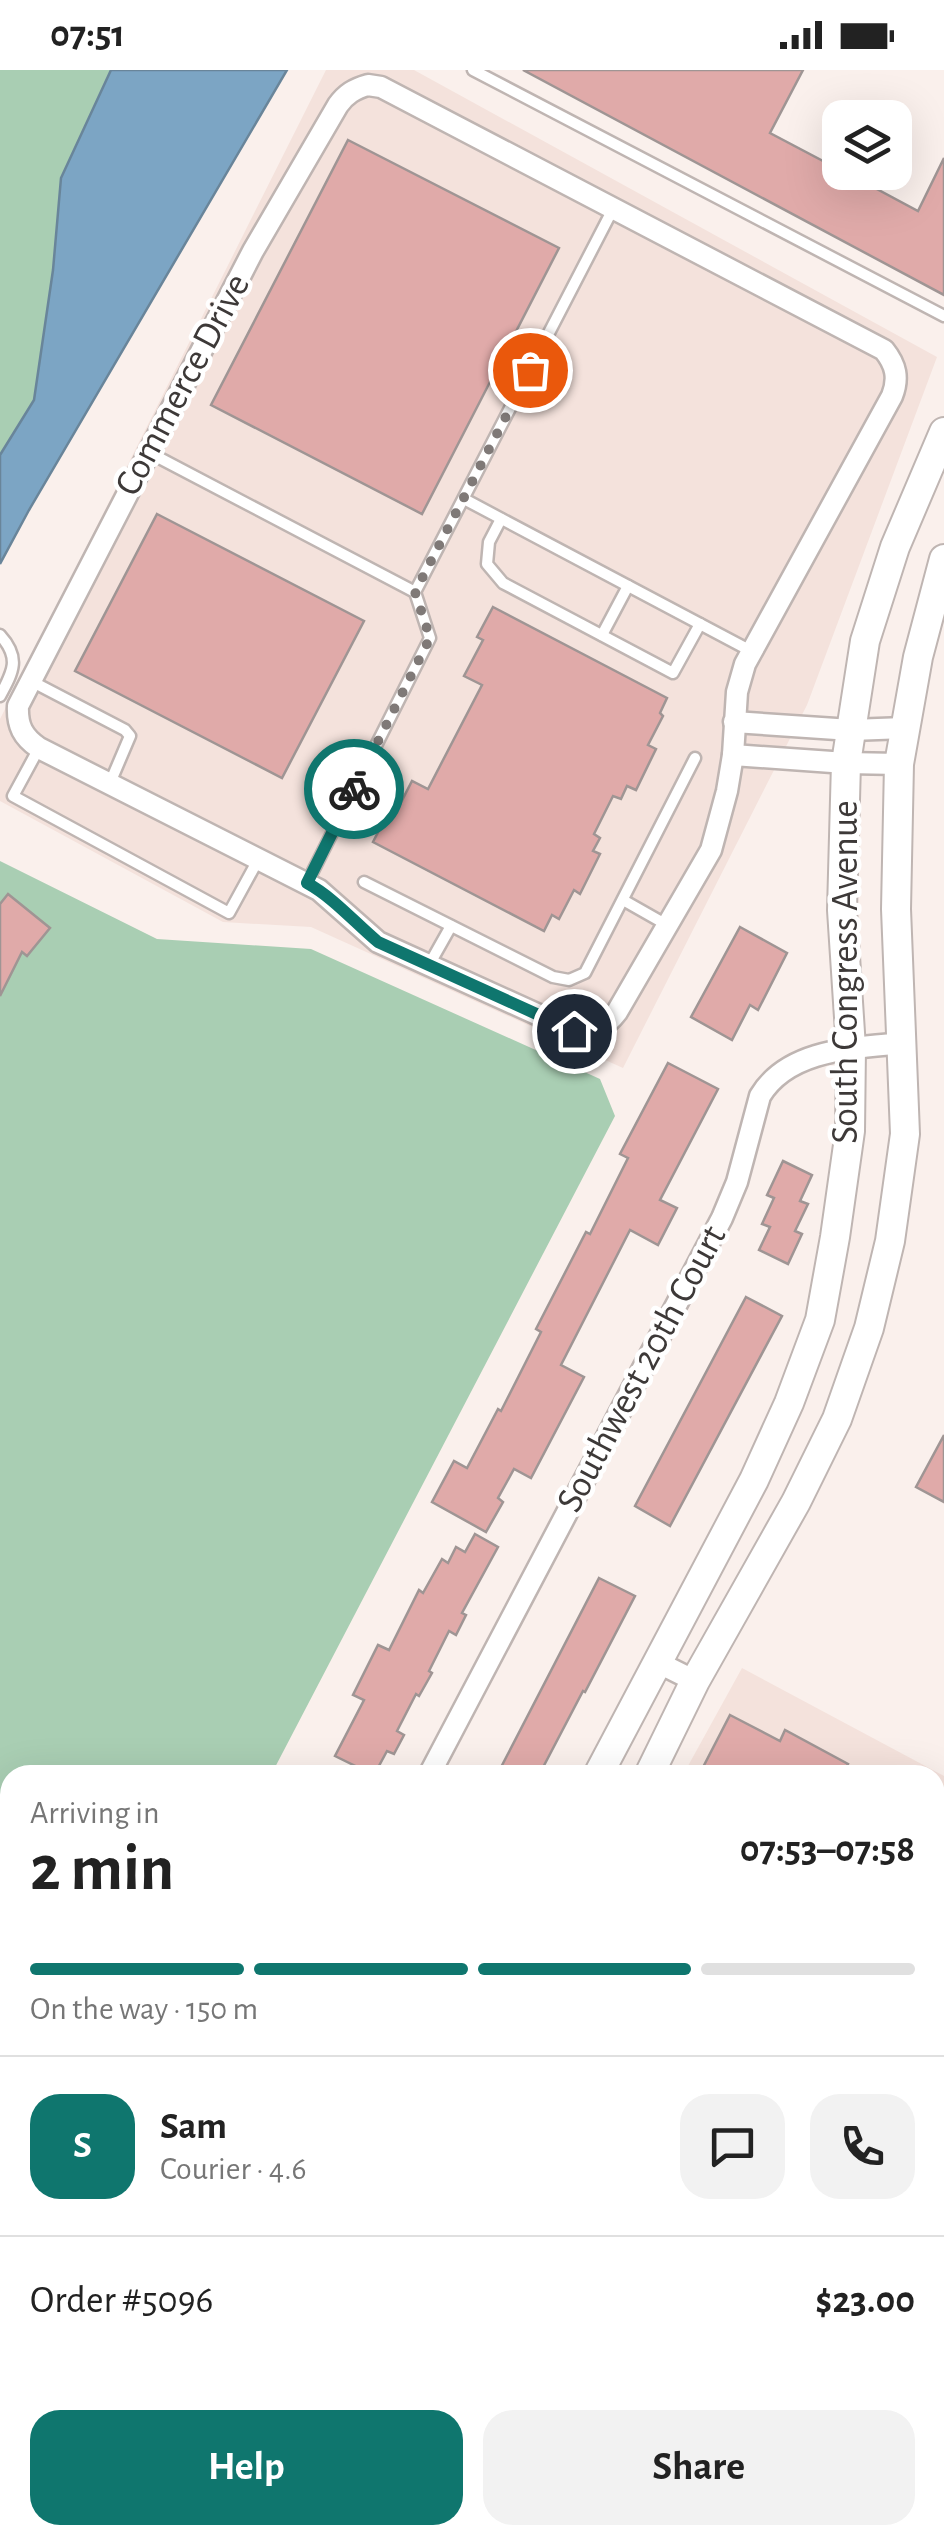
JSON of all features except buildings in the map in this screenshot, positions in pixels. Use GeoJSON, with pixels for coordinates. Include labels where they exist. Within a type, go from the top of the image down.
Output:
{"type":"FeatureCollection","features":[{"type":"Feature","properties":{"kind":"main road","name":"South Congress Avenue"},"geometry":{"type":"LineString","coordinates":[[603,1765],[754,1480],[820,1320],[850,1132],[851,1048],[842,910],[846,763],[865,640],[894,547],[944,432]]}},
{"type":"Feature","properties":{"kind":"main road","name":"South Congress Avenue"},"geometry":{"type":"LineString","coordinates":[[654,1765],[837,1419],[869,1328],[890,1241],[905,1134],[896,908],[899,764],[918,657],[944,560]]}},
{"type":"Feature","properties":{"kind":"street","name":"Commerce Drive"},"geometry":{"type":"LineString","coordinates":[[368,85],[381,86],[884,350],[896,372],[892,396],[740,677],[728,791],[710,850],[617,1012],[599,1029],[586,1032],[574,1031],[378,942],[330,898],[307,883],[28,741],[21,730],[18,706],[148,452],[262,235],[338,106],[356,88],[368,85]]}},
{"type":"Feature","properties":{"kind":"street"},"geometry":{"type":"LineString","coordinates":[[734,722],[851,730],[905,728]]}},
{"type":"Feature","properties":{"kind":"street"},"geometry":{"type":"LineString","coordinates":[[733,755],[899,764]]}},
{"type":"Feature","properties":{"kind":"street","name":"Southwest 20th Court"},"geometry":{"type":"LineString","coordinates":[[435,1765],[722,1218],[737,1182],[760,1096],[790,1066],[851,1048],[903,1044]]}},
{"type":"Feature","properties":{"kind":"street"},"geometry":{"type":"LineString","coordinates":[[657,1662],[696,1681]]}},
{"type":"Feature","properties":{"kind":"lane"},"geometry":{"type":"LineString","coordinates":[[473,70],[944,316]]}},
{"type":"Feature","properties":{"kind":"lane"},"geometry":{"type":"LineString","coordinates":[[415,592],[614,208]]}},
{"type":"Feature","properties":{"kind":"lane"},"geometry":{"type":"LineString","coordinates":[[148,452],[415,592],[430,638],[307,883]]}},
{"type":"Feature","properties":{"kind":"lane"},"geometry":{"type":"LineString","coordinates":[[464,500],[751,651]]}},
{"type":"Feature","properties":{"kind":"lane"},"geometry":{"type":"LineString","coordinates":[[502,519],[490,542],[487,564],[503,583],[673,673],[700,624]]}},
{"type":"Feature","properties":{"kind":"lane"},"geometry":{"type":"LineString","coordinates":[[602,635],[628,586]]}},
{"type":"Feature","properties":{"kind":"lane"},"geometry":{"type":"LineString","coordinates":[[0,635],[10,647],[13,660],[12,673],[0,696]]}},
{"type":"Feature","properties":{"kind":"lane"},"geometry":{"type":"LineString","coordinates":[[31,681],[130,736],[110,784]]}},
{"type":"Feature","properties":{"kind":"lane"},"geometry":{"type":"LineString","coordinates":[[39,748],[13,796],[229,913],[258,860]]}},
{"type":"Feature","properties":{"kind":"lane"},"geometry":{"type":"LineString","coordinates":[[364,882],[553,977],[568,980],[585,973],[695,758]]}},
{"type":"Feature","properties":{"kind":"lane"},"geometry":{"type":"LineString","coordinates":[[622,900],[667,925]]}},
{"type":"Feature","properties":{"kind":"lane"},"geometry":{"type":"LineString","coordinates":[[429,965],[451,926]]}},
{"type":"Feature","properties":{"kind":"shaded area"},"geometry":{"type":"Polygon","coordinates":[[[326,70],[414,70],[937,357],[807,705],[623,1068],[311,927],[223,922],[0,801],[0,719],[326,70]]]}},
{"type":"Feature","properties":{"kind":"shaded area"},"geometry":{"type":"Polygon","coordinates":[[[742,1668],[923,1765],[689,1765],[742,1668]]]}},
{"type":"Feature","properties":{"kind":"green space"},"geometry":{"type":"Polygon","coordinates":[[[0,70],[111,70],[61,178],[53,270],[34,400],[0,455],[0,70]]]}},
{"type":"Feature","properties":{"kind":"green space"},"geometry":{"type":"Polygon","coordinates":[[[0,861],[157,939],[311,949],[600,1079],[615,1116],[276,1765],[0,1765],[0,861]]]}},
{"type":"Feature","properties":{"kind":"water"},"geometry":{"type":"Polygon","coordinates":[[[111,70],[287,70],[0,564],[0,455],[34,400],[53,270],[61,178],[111,70]]]}},
{"type":"Feature","properties":{"kind":"way so far"},"geometry":{"type":"LineString","coordinates":[[354,789],[430,638],[415,592],[530,370]]}},
{"type":"Feature","properties":{"kind":"route"},"geometry":{"type":"LineString","coordinates":[[354,789],[307,883],[330,898],[378,942],[574,1031]]}}]}
